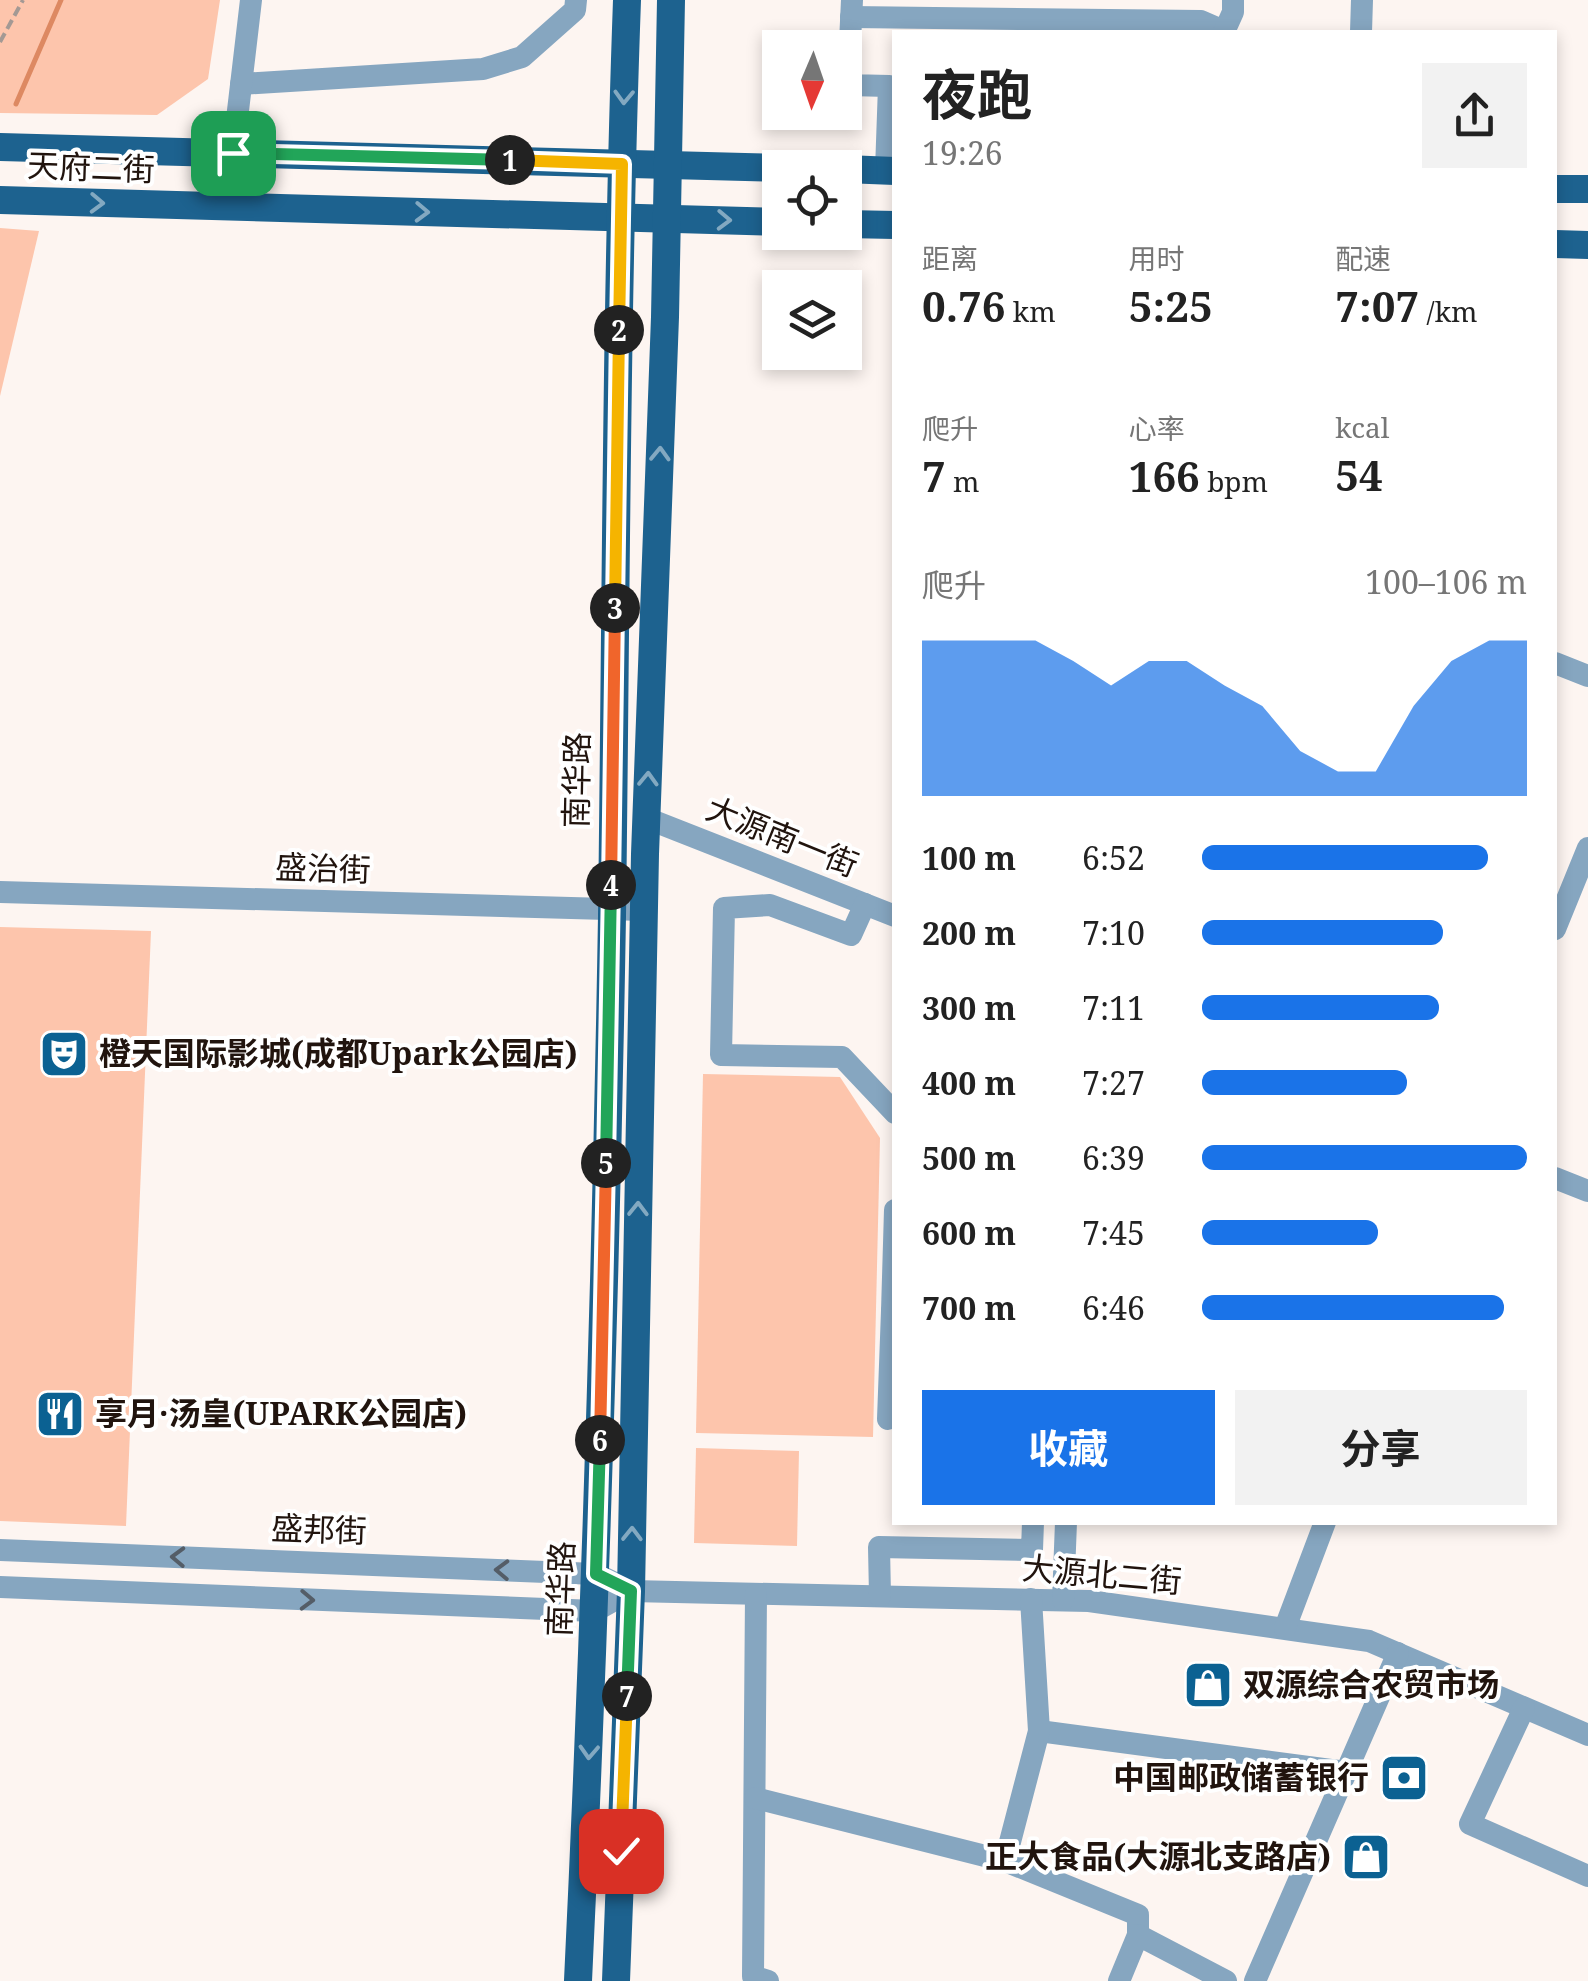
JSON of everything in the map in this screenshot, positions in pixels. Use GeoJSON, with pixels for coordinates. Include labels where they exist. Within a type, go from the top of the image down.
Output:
{"type":"FeatureCollection","features":[{"type":"Feature","properties":{"kind":"main road","name":"南华路"},"geometry":{"type":"LineString","coordinates":[[578,1981],[596,1612],[612,909],[620,218],[628,0]]}},
{"type":"Feature","properties":{"kind":"main road"},"geometry":{"type":"LineString","coordinates":[[616,1981],[631,1591],[646,818],[668,219],[671,0]]}},
{"type":"Feature","properties":{"kind":"main road","name":"天府二街"},"geometry":{"type":"LineString","coordinates":[[0,146],[762,167]]}},
{"type":"Feature","properties":{"kind":"main road"},"geometry":{"type":"LineString","coordinates":[[862,170],[890,171]]}},
{"type":"Feature","properties":{"kind":"main road"},"geometry":{"type":"LineString","coordinates":[[1557,188],[1588,190]]}},
{"type":"Feature","properties":{"kind":"main road","name":"天府二街"},"geometry":{"type":"LineString","coordinates":[[0,200],[762,222]]}},
{"type":"Feature","properties":{"kind":"main road"},"geometry":{"type":"LineString","coordinates":[[862,224],[892,225]]}},
{"type":"Feature","properties":{"kind":"main road"},"geometry":{"type":"LineString","coordinates":[[1557,244],[1588,245]]}},
{"type":"Feature","properties":{"kind":"street"},"geometry":{"type":"LineString","coordinates":[[233,153],[251,0]]}},
{"type":"Feature","properties":{"kind":"street"},"geometry":{"type":"LineString","coordinates":[[241,84],[483,68],[522,57],[575,10],[576,0]]}},
{"type":"Feature","properties":{"kind":"street"},"geometry":{"type":"LineString","coordinates":[[1225,30],[1233,0]]}},
{"type":"Feature","properties":{"kind":"street"},"geometry":{"type":"LineString","coordinates":[[1360,30],[1362,0]]}},
{"type":"Feature","properties":{"kind":"street"},"geometry":{"type":"LineString","coordinates":[[890,171],[888,86],[848,85],[851,9],[1201,21],[1220,30]]}},
{"type":"Feature","properties":{"kind":"street"},"geometry":{"type":"LineString","coordinates":[[1557,664],[1588,676]]}},
{"type":"Feature","properties":{"kind":"street","name":"大源南一街"},"geometry":{"type":"LineString","coordinates":[[646,818],[892,915]]}},
{"type":"Feature","properties":{"kind":"street"},"geometry":{"type":"LineString","coordinates":[[1557,925],[1588,848]]}},
{"type":"Feature","properties":{"kind":"street","name":"盛治街"},"geometry":{"type":"LineString","coordinates":[[0,892],[644,910]]}},
{"type":"Feature","properties":{"kind":"street"},"geometry":{"type":"LineString","coordinates":[[864,904],[852,935],[770,905],[724,908],[722,1055],[842,1057],[892,1110]]}},
{"type":"Feature","properties":{"kind":"street"},"geometry":{"type":"LineString","coordinates":[[1557,1179],[1588,1191]]}},
{"type":"Feature","properties":{"kind":"street"},"geometry":{"type":"LineString","coordinates":[[888,1419],[892,1347]]}},
{"type":"Feature","properties":{"kind":"street"},"geometry":{"type":"LineString","coordinates":[[880,1596],[880,1546],[1032,1550],[1033,1525]]}},
{"type":"Feature","properties":{"kind":"street"},"geometry":{"type":"LineString","coordinates":[[1063,1600],[1066,1525]]}},
{"type":"Feature","properties":{"kind":"street"},"geometry":{"type":"LineString","coordinates":[[1285,1628],[1324,1525]]}},
{"type":"Feature","properties":{"kind":"street","name":"盛邦街"},"geometry":{"type":"LineString","coordinates":[[0,1550],[596,1574],[631,1591]]}},
{"type":"Feature","properties":{"kind":"street"},"geometry":{"type":"LineString","coordinates":[[0,1587],[596,1612],[631,1591]]}},
{"type":"Feature","properties":{"kind":"street","name":"大源北二街"},"geometry":{"type":"LineString","coordinates":[[631,1591],[1088,1601],[1369,1640],[1588,1735]]}},
{"type":"Feature","properties":{"kind":"street"},"geometry":{"type":"LineString","coordinates":[[756,1594],[753,1976],[768,1981]]}},
{"type":"Feature","properties":{"kind":"street"},"geometry":{"type":"LineString","coordinates":[[1005,1861],[1039,1731],[1031,1599]]}},
{"type":"Feature","properties":{"kind":"street"},"geometry":{"type":"LineString","coordinates":[[1256,1981],[1398,1653]]}},
{"type":"Feature","properties":{"kind":"street"},"geometry":{"type":"LineString","coordinates":[[1524,1708],[1470,1824],[1588,1876]]}},
{"type":"Feature","properties":{"kind":"street"},"geometry":{"type":"LineString","coordinates":[[1039,1731],[1346,1772]]}},
{"type":"Feature","properties":{"kind":"street"},"geometry":{"type":"LineString","coordinates":[[755,1798],[1005,1861],[1138,1915],[1138,1935],[1119,1981]]}},
{"type":"Feature","properties":{"kind":"street"},"geometry":{"type":"LineString","coordinates":[[1138,1935],[1226,1981]]}},
{"type":"Feature","properties":{"kind":"path"},"geometry":{"type":"LineString","coordinates":[[0,42],[23,0]]}},
{"type":"Feature","properties":{"kind":"shaded area"},"geometry":{"type":"Polygon","coordinates":[[[0,0],[220,0],[208,79],[157,115],[0,113],[0,0]]]}},
{"type":"Feature","properties":{"kind":"shaded area"},"geometry":{"type":"Polygon","coordinates":[[[0,228],[39,231],[0,396],[0,228]]]}},
{"type":"Feature","properties":{"kind":"shaded area"},"geometry":{"type":"Polygon","coordinates":[[[0,927],[151,931],[126,1526],[0,1521],[0,927]]]}},
{"type":"Feature","properties":{"kind":"shaded area"},"geometry":{"type":"Polygon","coordinates":[[[703,1074],[840,1077],[880,1138],[873,1437],[696,1433],[703,1074]]]}},
{"type":"Feature","properties":{"kind":"shaded area"},"geometry":{"type":"Polygon","coordinates":[[[696,1448],[799,1451],[797,1546],[694,1543],[696,1448]]]}},
{"type":"Feature","properties":{"kind":"waterway"},"geometry":{"type":"LineString","coordinates":[[16,104],[61,0]]}},
{"type":"Feature","properties":{"kind":"place","name":"橙天国际影城(成都Upark公园店)"},"geometry":{"type":"Point","coordinates":[64,1054]}},
{"type":"Feature","properties":{"kind":"place","name":"享月·汤皇(UPARK公园店)"},"geometry":{"type":"Point","coordinates":[60,1414]}},
{"type":"Feature","properties":{"kind":"place","name":"双源综合农贸市场"},"geometry":{"type":"Point","coordinates":[1208,1685]}},
{"type":"Feature","properties":{"kind":"place","name":"中国邮政储蓄银行"},"geometry":{"type":"Point","coordinates":[1404,1778]}},
{"type":"Feature","properties":{"kind":"place","name":"正大食品(大源北支路店)"},"geometry":{"type":"Point","coordinates":[1366,1857]}},
{"type":"Feature","properties":{"kind":"route"},"geometry":{"type":"LineString","coordinates":[[233,153],[622,164],[612,909],[596,1574],[631,1591],[621,1851]]}}]}
